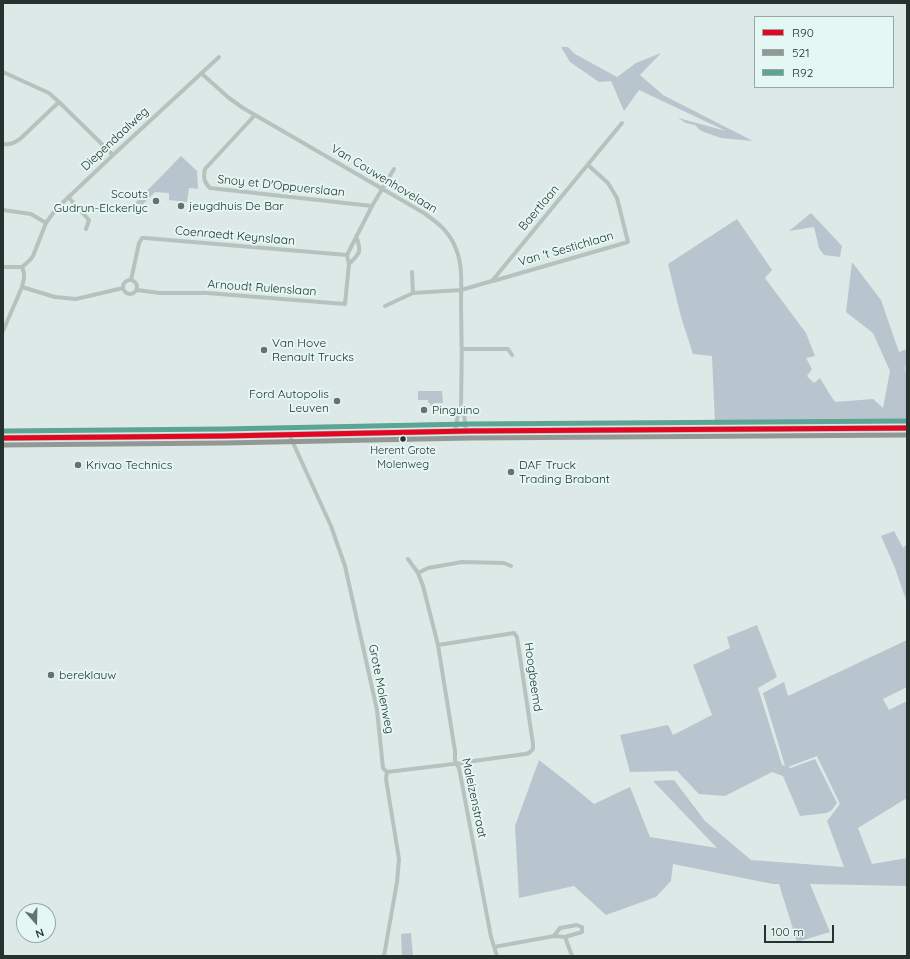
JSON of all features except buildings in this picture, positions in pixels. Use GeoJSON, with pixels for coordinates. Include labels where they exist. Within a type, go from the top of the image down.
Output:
{"type":"FeatureCollection","features":[{"type":"Feature","properties":{"kind":"main road"},"geometry":{"type":"LineString","coordinates":[[3,438],[907,428]]}},
{"type":"Feature","properties":{"kind":"street","name":"Diependaalweg"},"geometry":{"type":"LineString","coordinates":[[22,267],[33,256],[46,223],[56,209],[218,57]]}},
{"type":"Feature","properties":{"kind":"street"},"geometry":{"type":"LineString","coordinates":[[3,72],[49,94],[113,154]]}},
{"type":"Feature","properties":{"kind":"street","name":"Van Couwenhovelaan"},"geometry":{"type":"LineString","coordinates":[[201,73],[229,98],[255,115],[424,213],[441,225],[451,237],[457,250],[460,265],[461,290],[461,407],[458,414],[455,432]]}},
{"type":"Feature","properties":{"kind":"street"},"geometry":{"type":"LineString","coordinates":[[3,144],[14,143],[20,139],[59,102]]}},
{"type":"Feature","properties":{"kind":"street","name":"Snoy et D'Oppuerslaan"},"geometry":{"type":"LineString","coordinates":[[255,115],[205,169],[203,177],[204,182],[210,188],[372,206]]}},
{"type":"Feature","properties":{"kind":"street","name":"Baertlaan"},"geometry":{"type":"LineString","coordinates":[[492,281],[622,123]]}},
{"type":"Feature","properties":{"kind":"street","name":"Van 't Sestichlaan"},"geometry":{"type":"LineString","coordinates":[[492,281],[628,242],[617,198],[608,183],[588,165]]}},
{"type":"Feature","properties":{"kind":"street"},"geometry":{"type":"LineString","coordinates":[[347,255],[372,206],[394,169]]}},
{"type":"Feature","properties":{"kind":"street"},"geometry":{"type":"LineString","coordinates":[[68,197],[89,220],[86,229]]}},
{"type":"Feature","properties":{"kind":"street"},"geometry":{"type":"LineString","coordinates":[[3,210],[31,214],[46,223]]}},
{"type":"Feature","properties":{"kind":"street","name":"Arnoudt Rulenslaan"},"geometry":{"type":"LineString","coordinates":[[349,264],[360,252],[360,245],[356,236]]}},
{"type":"Feature","properties":{"kind":"street","name":"Coenraedt Keynslaan"},"geometry":{"type":"LineString","coordinates":[[131,280],[140,240],[145,238],[347,255]]}},
{"type":"Feature","properties":{"kind":"street","name":"Arnoudt Rulenslaan"},"geometry":{"type":"LineString","coordinates":[[22,287],[55,297],[76,299],[123,288],[125,293],[130,294],[137,290],[160,293],[207,293],[345,304],[349,264],[347,255]]}},
{"type":"Feature","properties":{"kind":"street"},"geometry":{"type":"LineString","coordinates":[[3,267],[22,267],[24,273],[22,287],[3,330]]}},
{"type":"Feature","properties":{"kind":"street"},"geometry":{"type":"LineString","coordinates":[[412,272],[413,293]]}},
{"type":"Feature","properties":{"kind":"street"},"geometry":{"type":"LineString","coordinates":[[123,288],[125,282],[131,280],[136,283],[137,290]]}},
{"type":"Feature","properties":{"kind":"street"},"geometry":{"type":"LineString","coordinates":[[386,306],[413,293],[461,290],[492,281]]}},
{"type":"Feature","properties":{"kind":"street"},"geometry":{"type":"LineString","coordinates":[[462,349],[508,349],[512,355]]}},
{"type":"Feature","properties":{"kind":"street","name":"Van Couwenhovelaan"},"geometry":{"type":"LineString","coordinates":[[461,407],[464,414],[466,432]]}},
{"type":"Feature","properties":{"kind":"street","name":"Grote Molenweg"},"geometry":{"type":"LineString","coordinates":[[289,434],[331,526],[345,566],[377,710],[383,768],[387,772],[386,779],[399,859],[397,882],[384,956]]}},
{"type":"Feature","properties":{"kind":"street","name":"Maleizenstraat"},"geometry":{"type":"LineString","coordinates":[[408,558],[418,573],[423,586],[438,645],[455,751],[455,763],[459,768],[491,936],[497,956]]}},
{"type":"Feature","properties":{"kind":"street"},"geometry":{"type":"LineString","coordinates":[[418,573],[428,568],[462,562],[504,563],[511,566]]}},
{"type":"Feature","properties":{"kind":"street","name":"Hoogbeemd"},"geometry":{"type":"LineString","coordinates":[[438,645],[514,633],[517,637],[533,744],[533,749],[529,753],[525,754],[466,762],[461,764],[455,763]]}},
{"type":"Feature","properties":{"kind":"street"},"geometry":{"type":"LineString","coordinates":[[387,772],[455,763]]}},
{"type":"Feature","properties":{"kind":"street"},"geometry":{"type":"LineString","coordinates":[[494,947],[554,936],[565,937],[582,932],[582,927],[577,925],[560,928],[554,936]]}},
{"type":"Feature","properties":{"kind":"street"},"geometry":{"type":"LineString","coordinates":[[565,937],[572,956]]}},
{"type":"Feature","properties":{"kind":"shaded area"},"geometry":{"type":"Polygon","coordinates":[[[561,47],[568,47],[575,54],[617,77],[636,63],[661,53],[640,75],[663,95],[753,141],[721,138],[701,131],[695,125],[686,123],[678,118],[726,131],[639,90],[624,111],[611,81],[599,82],[570,62],[561,47]]]}},
{"type":"Feature","properties":{"kind":"shaded area"},"geometry":{"type":"Polygon","coordinates":[[[181,156],[197,171],[198,189],[189,188],[187,202],[169,200],[169,193],[155,192],[142,205],[135,203],[181,156]]]}},
{"type":"Feature","properties":{"kind":"shaded area"},"geometry":{"type":"Polygon","coordinates":[[[811,213],[842,246],[840,257],[824,255],[819,248],[814,227],[789,231],[811,213]]]}},
{"type":"Feature","properties":{"kind":"shaded area"},"geometry":{"type":"Polygon","coordinates":[[[737,219],[772,270],[765,278],[806,333],[815,356],[806,358],[812,369],[807,376],[814,383],[820,378],[835,402],[873,399],[883,408],[890,371],[873,333],[846,312],[852,262],[881,300],[899,352],[907,349],[907,372],[903,364],[907,375],[907,421],[808,421],[715,425],[712,356],[693,354],[681,317],[668,264],[737,219]]]}},
{"type":"Feature","properties":{"kind":"shaded area"},"geometry":{"type":"Polygon","coordinates":[[[418,391],[442,391],[443,403],[434,403],[430,406],[428,400],[418,400],[418,391]]]}},
{"type":"Feature","properties":{"kind":"shaded area"},"geometry":{"type":"Polygon","coordinates":[[[894,531],[903,548],[907,544],[907,603],[895,568],[881,536],[894,531]]]}},
{"type":"Feature","properties":{"kind":"shaded area"},"geometry":{"type":"Polygon","coordinates":[[[757,625],[777,677],[758,688],[782,765],[785,766],[763,693],[784,682],[788,696],[907,640],[907,687],[883,699],[889,710],[907,701],[907,798],[858,828],[872,864],[907,858],[907,886],[810,884],[830,932],[797,942],[779,884],[673,864],[671,881],[656,897],[606,915],[574,886],[519,898],[515,826],[539,760],[594,804],[630,787],[650,837],[717,848],[653,781],[674,780],[705,821],[751,860],[844,867],[827,821],[840,804],[817,756],[788,767],[791,768],[815,759],[837,803],[832,810],[827,813],[800,816],[783,776],[772,772],[725,796],[699,794],[677,771],[630,772],[620,735],[668,725],[673,735],[712,715],[693,665],[730,648],[727,637],[757,625]]]}},
{"type":"Feature","properties":{"kind":"shaded area"},"geometry":{"type":"Polygon","coordinates":[[[411,933],[413,956],[402,956],[401,934],[411,933]]]}},
{"type":"Feature","properties":{"kind":"transit line","name":"R92"},"geometry":{"type":"LineString","coordinates":[[3,431],[224,429],[470,424],[907,421]]}},
{"type":"Feature","properties":{"kind":"transit line","name":"R90"},"geometry":{"type":"LineString","coordinates":[[3,438],[224,436],[470,431],[907,428]]}},
{"type":"Feature","properties":{"kind":"transit line","name":"521"},"geometry":{"type":"LineString","coordinates":[[3,445],[224,443],[470,438],[907,435]]}},
{"type":"Feature","properties":{"kind":"place","name":"Scouts Gudrun-Elckerlyc"},"geometry":{"type":"Point","coordinates":[156,201]}},
{"type":"Feature","properties":{"kind":"place","name":"jeugdhuis De Bar"},"geometry":{"type":"Point","coordinates":[181,206]}},
{"type":"Feature","properties":{"kind":"place","name":"Van Hove Renault Trucks"},"geometry":{"type":"Point","coordinates":[264,350]}},
{"type":"Feature","properties":{"kind":"place","name":"Ford Autopolis Leuven"},"geometry":{"type":"Point","coordinates":[337,401]}},
{"type":"Feature","properties":{"kind":"place","name":"Pinguino"},"geometry":{"type":"Point","coordinates":[424,410]}},
{"type":"Feature","properties":{"kind":"place","name":"Herent Grote Molenweg"},"geometry":{"type":"Point","coordinates":[403,439]}},
{"type":"Feature","properties":{"kind":"place","name":"Krivao Technics"},"geometry":{"type":"Point","coordinates":[78,465]}},
{"type":"Feature","properties":{"kind":"place","name":"DAF Truck Trading Brabant"},"geometry":{"type":"Point","coordinates":[511,472]}},
{"type":"Feature","properties":{"kind":"place","name":"bereklauw"},"geometry":{"type":"Point","coordinates":[51,675]}}]}
